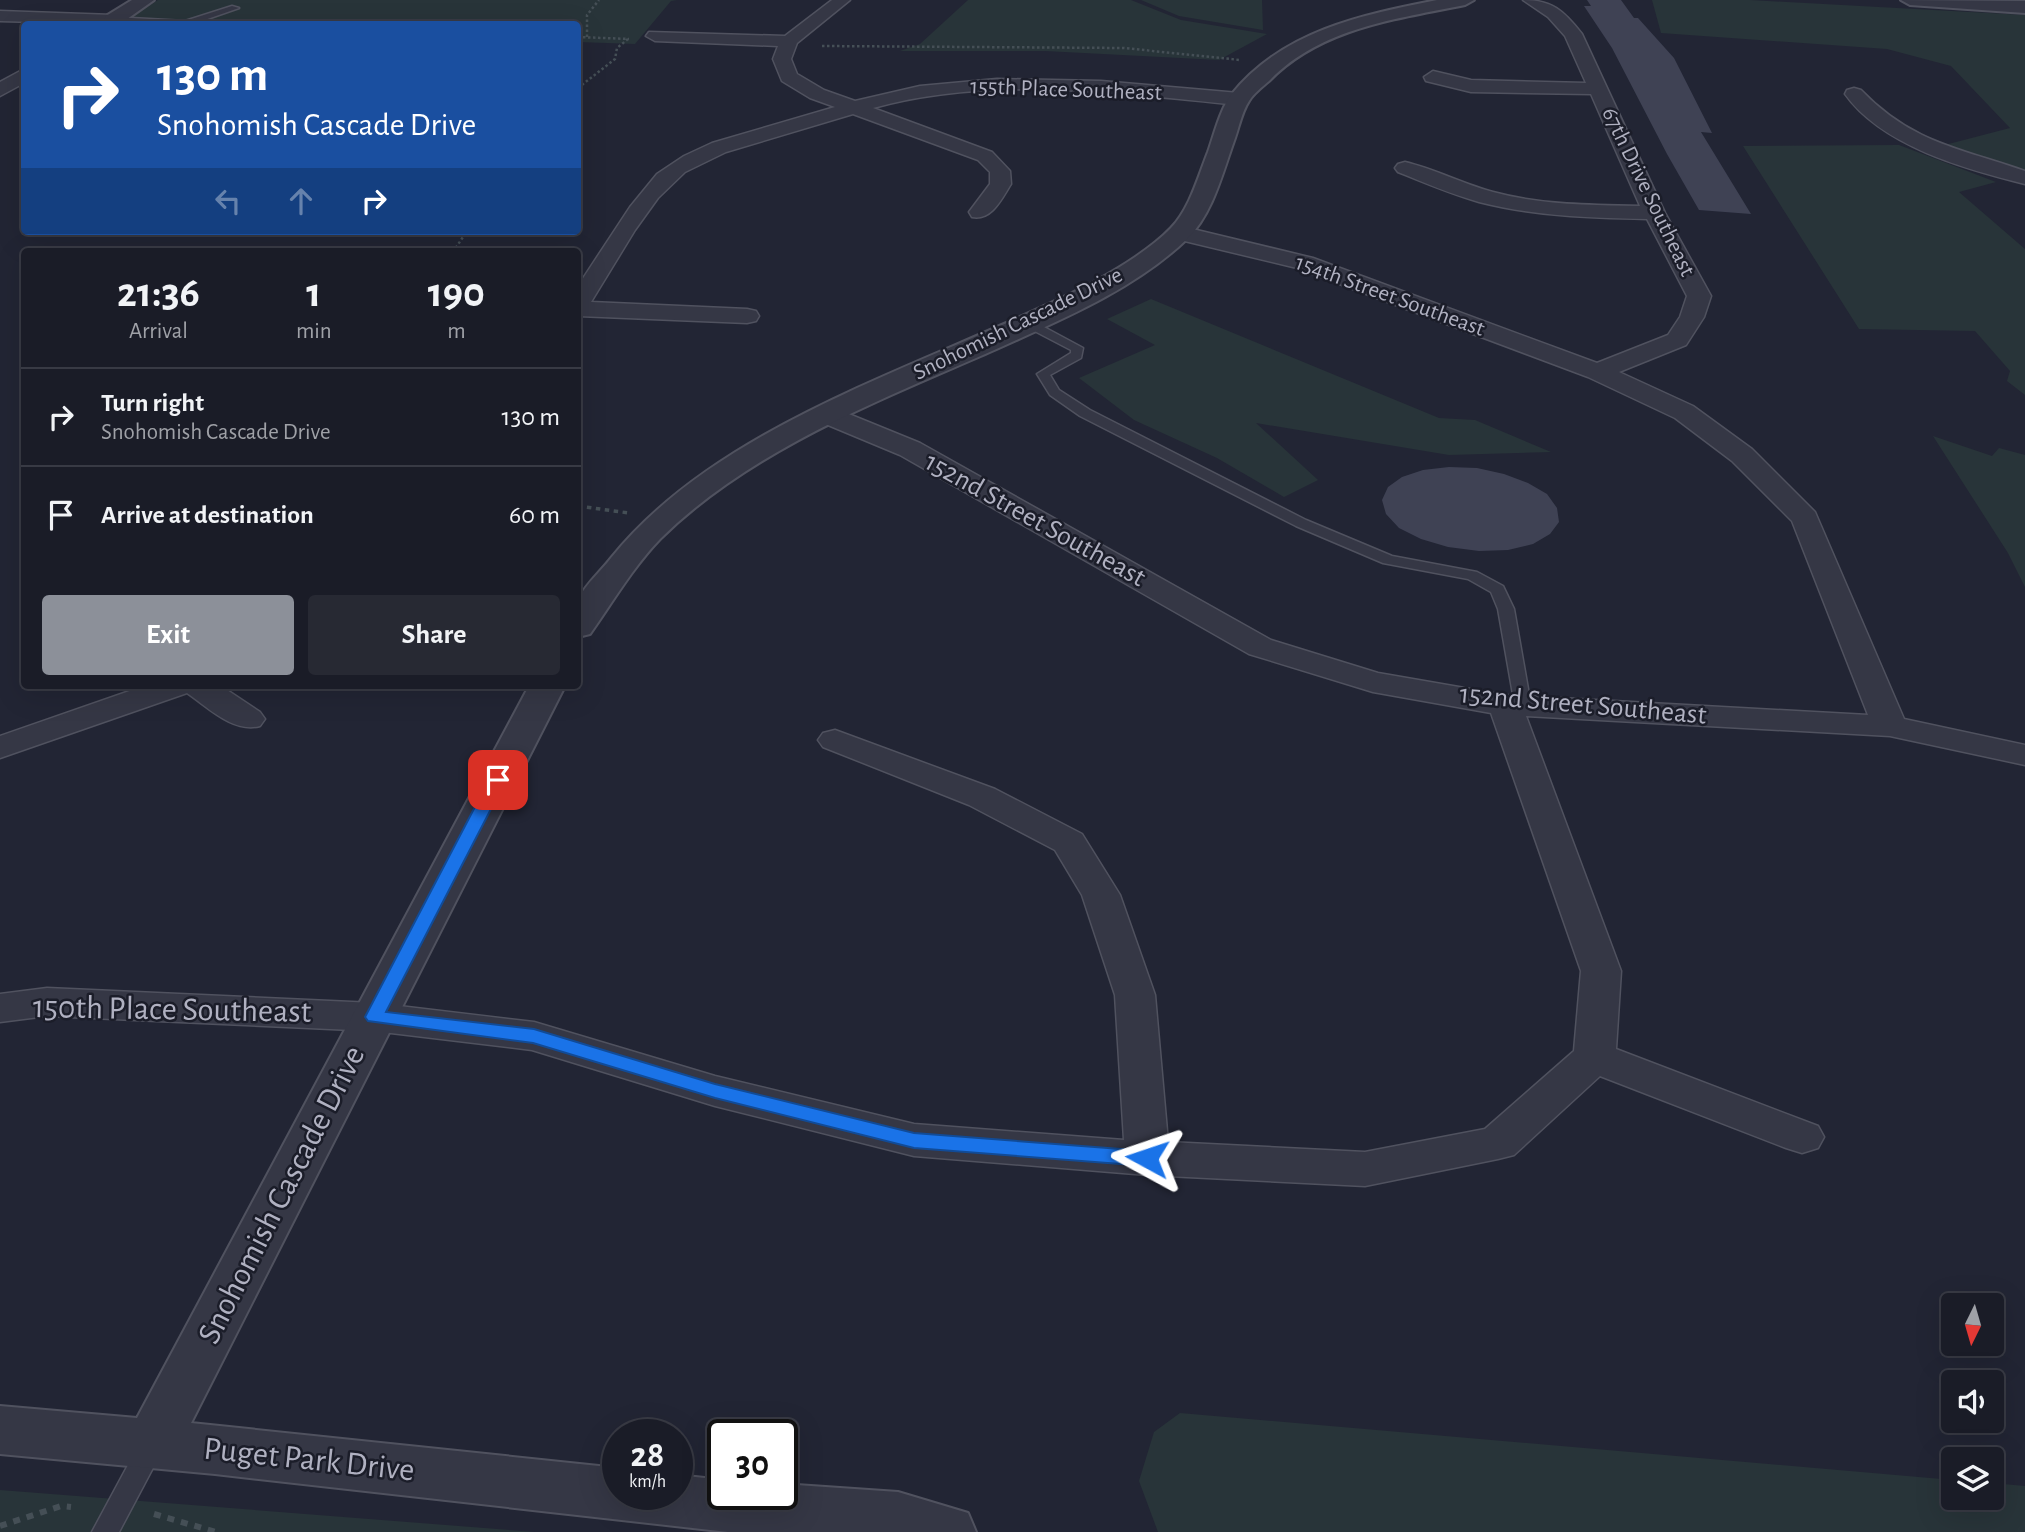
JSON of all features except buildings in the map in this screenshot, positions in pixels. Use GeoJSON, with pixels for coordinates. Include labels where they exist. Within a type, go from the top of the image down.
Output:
{"type":"FeatureCollection","features":[{"type":"Feature","properties":{"kind":"street"},"geometry":{"type":"LineString","coordinates":[[111,21],[145,0]]}},
{"type":"Feature","properties":{"kind":"street"},"geometry":{"type":"LineString","coordinates":[[842,0],[788,43],[782,59],[789,76],[817,94],[985,156],[1000,171],[1001,184],[980,212]]}},
{"type":"Feature","properties":{"kind":"street","name":"Snohomish Cascade Drive"},"geometry":{"type":"LineString","coordinates":[[581,620],[648,533],[714,479],[825,414],[1029,323],[1103,286],[1135,267],[1180,233],[1200,202],[1239,99],[1273,65],[1317,37],[1372,18],[1465,0]]}},
{"type":"Feature","properties":{"kind":"street","name":"67th Drive Southeast"},"geometry":{"type":"LineString","coordinates":[[1531,0],[1554,13],[1573,34],[1654,214],[1699,296],[1692,317],[1677,340],[1597,372]]}},
{"type":"Feature","properties":{"kind":"street"},"geometry":{"type":"LineString","coordinates":[[1910,0],[2025,7]]}},
{"type":"Feature","properties":{"kind":"street"},"geometry":{"type":"LineString","coordinates":[[0,16],[91,21]]}},
{"type":"Feature","properties":{"kind":"street"},"geometry":{"type":"LineString","coordinates":[[655,36],[788,43]]}},
{"type":"Feature","properties":{"kind":"street"},"geometry":{"type":"LineString","coordinates":[[0,90],[21,77]]}},
{"type":"Feature","properties":{"kind":"street"},"geometry":{"type":"LineString","coordinates":[[1433,77],[1471,86],[1599,89]]}},
{"type":"Feature","properties":{"kind":"street","name":"155th Place Southeast"},"geometry":{"type":"LineString","coordinates":[[581,299],[652,190],[678,168],[718,148],[908,93],[962,86],[1016,84],[1239,99]]}},
{"type":"Feature","properties":{"kind":"street"},"geometry":{"type":"LineString","coordinates":[[1854,94],[1866,109],[1900,135],[1946,155],[2025,178]]}},
{"type":"Feature","properties":{"kind":"street"},"geometry":{"type":"LineString","coordinates":[[1405,168],[1495,199],[1529,206],[1570,211],[1654,214]]}},
{"type":"Feature","properties":{"kind":"street","name":"154th Street Southeast"},"geometry":{"type":"LineString","coordinates":[[1180,233],[1305,263],[1597,372]]}},
{"type":"Feature","properties":{"kind":"street"},"geometry":{"type":"LineString","coordinates":[[581,309],[747,316]]}},
{"type":"Feature","properties":{"kind":"street"},"geometry":{"type":"LineString","coordinates":[[1597,372],[1684,412],[1741,455],[1805,518],[1890,726]]}},
{"type":"Feature","properties":{"kind":"street","name":"152nd Street Southeast"},"geometry":{"type":"LineString","coordinates":[[825,414],[910,449],[1260,647],[1373,682],[1514,705],[1890,726],[2025,755]]}},
{"type":"Feature","properties":{"kind":"street"},"geometry":{"type":"LineString","coordinates":[[0,748],[167,689]]}},
{"type":"Feature","properties":{"kind":"street"},"geometry":{"type":"LineString","coordinates":[[204,689],[248,719]]}},
{"type":"Feature","properties":{"kind":"street","name":"Snohomish Cascade Drive"},"geometry":{"type":"LineString","coordinates":[[152,1444],[545,689]]}},
{"type":"Feature","properties":{"kind":"street"},"geometry":{"type":"LineString","coordinates":[[1514,705],[1601,971],[1594,1058],[1802,1137]]}},
{"type":"Feature","properties":{"kind":"street"},"geometry":{"type":"LineString","coordinates":[[835,740],[982,797],[1069,842],[1101,895],[1135,995],[1147,1158]]}},
{"type":"Feature","properties":{"kind":"street","name":"150th Place Southeast"},"geometry":{"type":"LineString","coordinates":[[0,1009],[47,1002],[374,1017],[534,1036],[715,1091],[914,1140],[1147,1158],[1365,1169],[1498,1143],[1594,1058]]}},
{"type":"Feature","properties":{"kind":"street","name":"Puget Park Drive"},"geometry":{"type":"LineString","coordinates":[[0,1430],[602,1492]]}},
{"type":"Feature","properties":{"kind":"street","name":"Puget Park Drive"},"geometry":{"type":"LineString","coordinates":[[744,1510],[807,1532]]}},
{"type":"Feature","properties":{"kind":"street","name":"Puget Park Drive"},"geometry":{"type":"LineString","coordinates":[[779,1510],[898,1518],[947,1532]]}},
{"type":"Feature","properties":{"kind":"lane"},"geometry":{"type":"LineString","coordinates":[[195,21],[235,8]]}},
{"type":"Feature","properties":{"kind":"lane"},"geometry":{"type":"LineString","coordinates":[[1029,323],[1077,348],[1077,355],[1043,374],[1045,383],[1059,397],[1085,413],[1301,523],[1376,555],[1425,568],[1472,575],[1499,589],[1508,620],[1514,705]]}},
{"type":"Feature","properties":{"kind":"lane"},"geometry":{"type":"LineString","coordinates":[[105,1532],[152,1444]]}},
{"type":"Feature","properties":{"kind":"path"},"geometry":{"type":"LineString","coordinates":[[587,37],[587,15],[599,0]]}},
{"type":"Feature","properties":{"kind":"path"},"geometry":{"type":"LineString","coordinates":[[581,37],[628,39],[617,48],[615,59],[581,86]]}},
{"type":"Feature","properties":{"kind":"path"},"geometry":{"type":"LineString","coordinates":[[788,43],[1124,48],[1273,65]]}},
{"type":"Feature","properties":{"kind":"path"},"geometry":{"type":"LineString","coordinates":[[581,506],[666,519]]}},
{"type":"Feature","properties":{"kind":"path"},"geometry":{"type":"LineString","coordinates":[[0,1526],[61,1506],[71,1507]]}},
{"type":"Feature","properties":{"kind":"path"},"geometry":{"type":"LineString","coordinates":[[154,1514],[216,1532]]}},
{"type":"Feature","properties":{"kind":"shaded area"},"geometry":{"type":"Polygon","coordinates":[[[158,0],[677,0],[671,1],[635,44],[581,42],[581,21],[125,21],[158,0]]]}},
{"type":"Feature","properties":{"kind":"shaded area"},"geometry":{"type":"Polygon","coordinates":[[[968,0],[1131,0],[1181,20],[1267,34],[1219,60],[1045,51],[900,51],[920,44],[968,0]]]}},
{"type":"Feature","properties":{"kind":"shaded area"},"geometry":{"type":"Polygon","coordinates":[[[1141,0],[1262,0],[1263,30],[1179,16],[1141,0]]]}},
{"type":"Feature","properties":{"kind":"shaded area"},"geometry":{"type":"Polygon","coordinates":[[[1652,0],[1750,0],[2025,15],[2025,172],[1937,147],[2010,128],[1951,66],[1887,49],[1661,33],[1652,0]]]}},
{"type":"Feature","properties":{"kind":"shaded area"},"geometry":{"type":"Polygon","coordinates":[[[1899,145],[1996,182],[1959,192],[2025,249],[2025,395],[2007,381],[2010,371],[1975,331],[1859,329],[1743,146],[1899,145]]]}},
{"type":"Feature","properties":{"kind":"shaded area"},"geometry":{"type":"Polygon","coordinates":[[[1151,299],[1439,418],[1475,420],[1551,452],[1449,455],[1256,423],[1318,480],[1284,497],[1217,458],[1134,420],[1079,378],[1155,345],[1107,319],[1151,299]]]}},
{"type":"Feature","properties":{"kind":"shaded area"},"geometry":{"type":"Polygon","coordinates":[[[1933,436],[1992,456],[1999,448],[2025,455],[2025,587],[2008,553],[1933,436]]]}},
{"type":"Feature","properties":{"kind":"shaded area"},"geometry":{"type":"Polygon","coordinates":[[[1180,1413],[1941,1479],[1941,1510],[2004,1510],[2004,1484],[2025,1486],[2025,1532],[1158,1532],[1139,1481],[1154,1432],[1180,1413]]]}},
{"type":"Feature","properties":{"kind":"shaded area"},"geometry":{"type":"Polygon","coordinates":[[[0,1490],[535,1532],[0,1532],[0,1490]]]}},
{"type":"Feature","properties":{"kind":"route"},"geometry":{"type":"LineString","coordinates":[[498,780],[374,1017],[534,1036],[715,1091],[914,1140],[1147,1158]]}}]}
